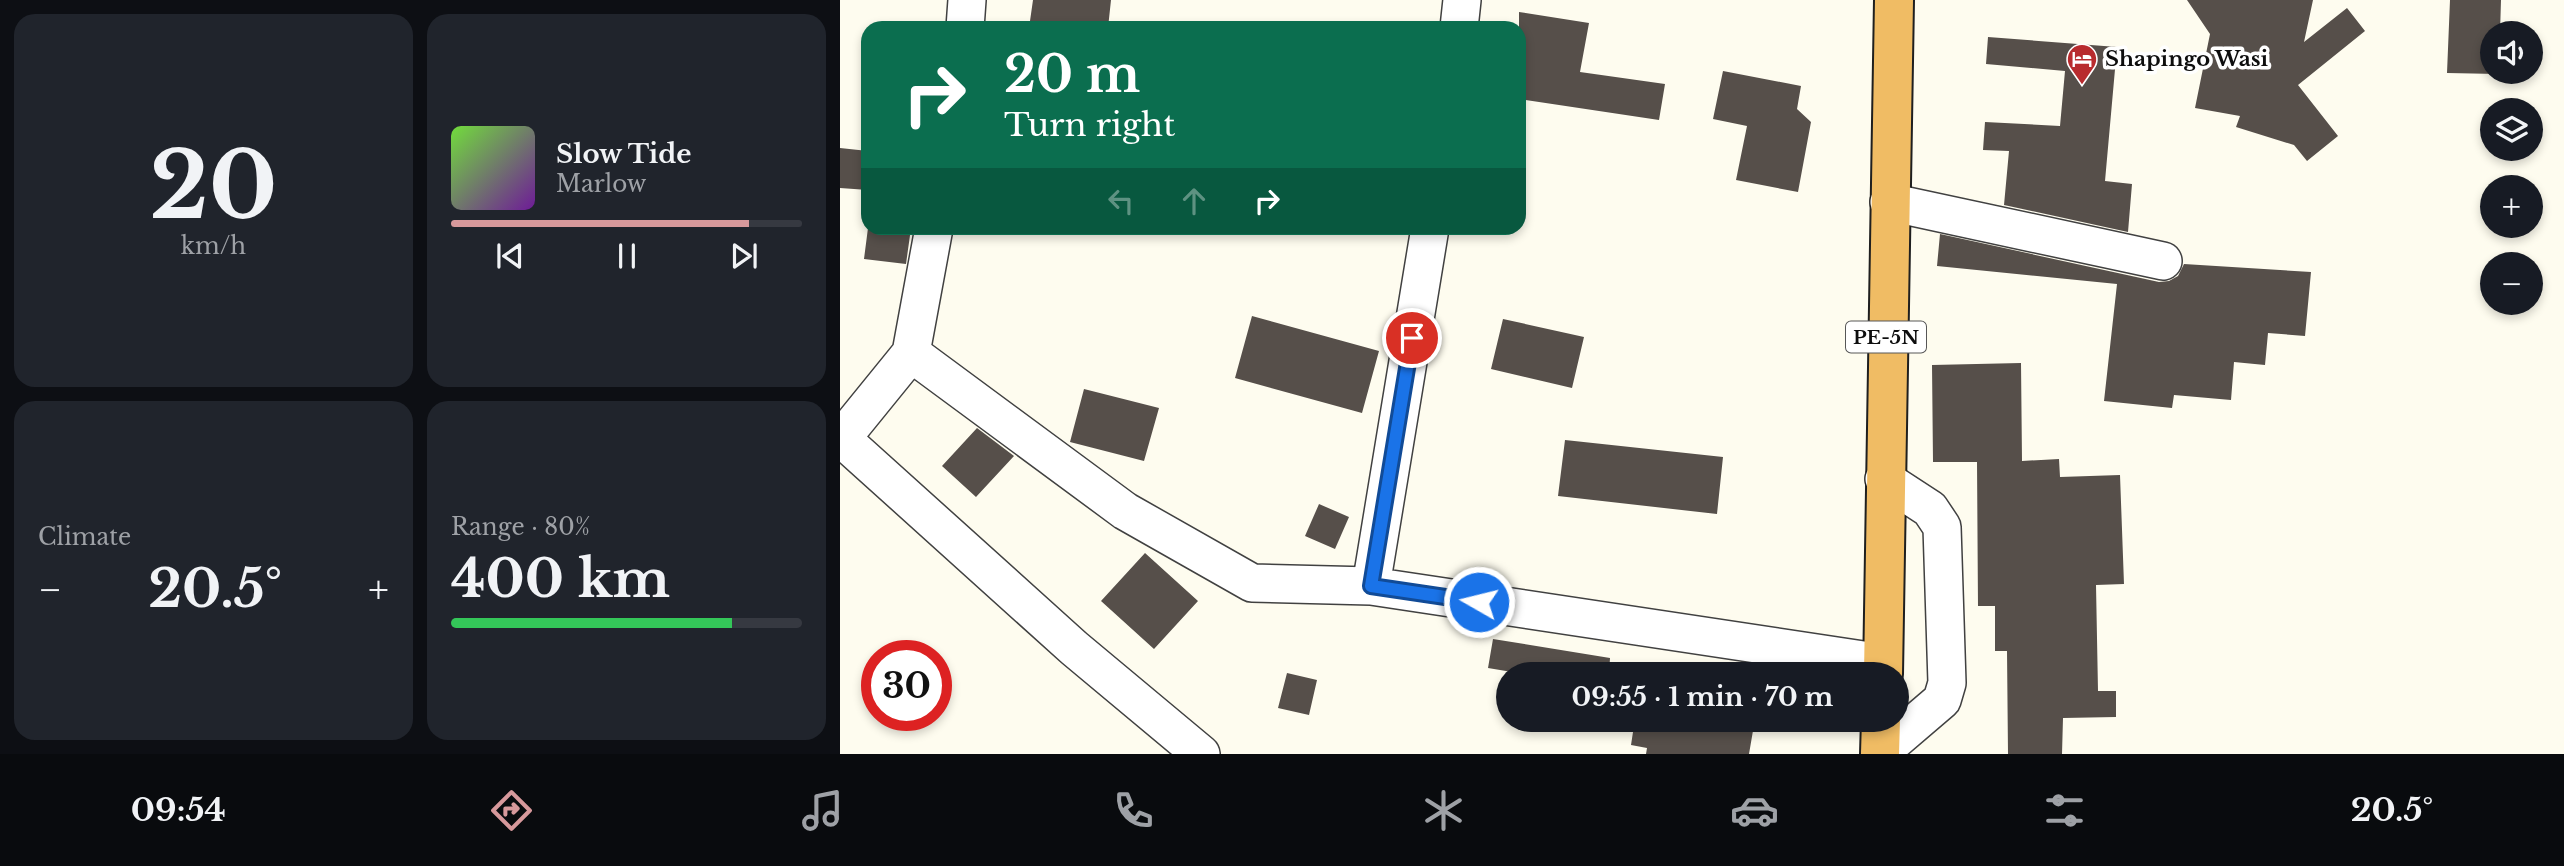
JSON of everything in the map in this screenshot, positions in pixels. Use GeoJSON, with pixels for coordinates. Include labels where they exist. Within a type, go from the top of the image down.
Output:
{"type":"FeatureCollection","features":[{"type":"Feature","properties":{"kind":"highway","name":"PE-5N"},"geometry":{"type":"LineString","coordinates":[[1883,662],[1894,0]]}},
{"type":"Feature","properties":{"kind":"highway"},"geometry":{"type":"LineString","coordinates":[[1880,754],[1881,732]]}},
{"type":"Feature","properties":{"kind":"street"},"geometry":{"type":"LineString","coordinates":[[966,21],[967,0]]}},
{"type":"Feature","properties":{"kind":"street"},"geometry":{"type":"LineString","coordinates":[[1460,21],[1462,0]]}},
{"type":"Feature","properties":{"kind":"street"},"geometry":{"type":"LineString","coordinates":[[1889,202],[2163,261]]}},
{"type":"Feature","properties":{"kind":"street"},"geometry":{"type":"LineString","coordinates":[[933,235],[911,353],[841,437],[1074,648],[1201,754]]}},
{"type":"Feature","properties":{"kind":"street"},"geometry":{"type":"LineString","coordinates":[[1371,586],[1429,235]]}},
{"type":"Feature","properties":{"kind":"street"},"geometry":{"type":"LineString","coordinates":[[911,353],[1125,511],[1252,583],[1371,586],[1846,662]]}},
{"type":"Feature","properties":{"kind":"street"},"geometry":{"type":"LineString","coordinates":[[1880,754],[1942,700],[1947,683],[1941,527],[1930,509],[1884,480]]}},
{"type":"Feature","properties":{"kind":"building"},"geometry":{"type":"Polygon","coordinates":[[[1033,0],[1111,0],[1109,21],[1030,21],[1033,0]]]}},
{"type":"Feature","properties":{"kind":"building"},"geometry":{"type":"Polygon","coordinates":[[[2187,0],[2313,0],[2304,42],[2347,8],[2365,31],[2298,85],[2338,136],[2307,161],[2294,145],[2236,127],[2240,116],[2195,108],[2210,34],[2187,0]]]}},
{"type":"Feature","properties":{"kind":"building"},"geometry":{"type":"Polygon","coordinates":[[[2450,0],[2501,0],[2500,21],[2480,21],[2480,74],[2447,73],[2450,0]]]}},
{"type":"Feature","properties":{"kind":"building"},"geometry":{"type":"Polygon","coordinates":[[[1519,12],[1589,23],[1580,72],[1665,84],[1659,120],[1526,100],[1526,21],[1519,21],[1519,12]]]}},
{"type":"Feature","properties":{"kind":"building"},"geometry":{"type":"Polygon","coordinates":[[[1988,37],[2117,47],[2105,181],[2132,184],[2128,232],[2004,205],[2009,151],[1983,150],[1985,122],[2060,126],[2065,71],[1986,64],[1988,37]]]}},
{"type":"Feature","properties":{"kind":"building"},"geometry":{"type":"Polygon","coordinates":[[[1723,71],[1801,86],[1797,109],[1811,122],[1798,192],[1736,180],[1747,126],[1713,119],[1723,71]]]}},
{"type":"Feature","properties":{"kind":"building"},"geometry":{"type":"Polygon","coordinates":[[[840,148],[861,150],[861,190],[840,188],[840,148]]]}},
{"type":"Feature","properties":{"kind":"building"},"geometry":{"type":"Polygon","coordinates":[[[1940,234],[2159,282],[2178,276],[2184,264],[2311,272],[2305,336],[2268,333],[2265,365],[2234,362],[2231,400],[2174,395],[2172,408],[2104,401],[2117,284],[1937,266],[1940,234]]]}},
{"type":"Feature","properties":{"kind":"building"},"geometry":{"type":"Polygon","coordinates":[[[867,235],[910,235],[906,264],[864,259],[867,235]]]}},
{"type":"Feature","properties":{"kind":"building"},"geometry":{"type":"Polygon","coordinates":[[[1252,316],[1379,351],[1362,413],[1235,378],[1252,316]]]}},
{"type":"Feature","properties":{"kind":"building"},"geometry":{"type":"Polygon","coordinates":[[[1503,319],[1584,337],[1572,388],[1491,369],[1503,319]]]}},
{"type":"Feature","properties":{"kind":"building"},"geometry":{"type":"Polygon","coordinates":[[[2021,363],[2022,461],[2059,459],[2060,477],[2120,475],[2124,584],[2096,585],[2098,691],[2116,691],[2116,717],[2063,718],[2062,754],[2008,754],[2007,651],[1995,651],[1995,606],[1978,606],[1977,462],[1933,462],[1932,365],[2021,363]]]}},
{"type":"Feature","properties":{"kind":"building"},"geometry":{"type":"Polygon","coordinates":[[[1084,389],[1159,408],[1144,461],[1070,442],[1084,389]]]}},
{"type":"Feature","properties":{"kind":"building"},"geometry":{"type":"Polygon","coordinates":[[[977,428],[1014,456],[976,497],[942,466],[977,428]]]}},
{"type":"Feature","properties":{"kind":"building"},"geometry":{"type":"Polygon","coordinates":[[[1565,440],[1723,457],[1717,514],[1558,496],[1565,440]]]}},
{"type":"Feature","properties":{"kind":"building"},"geometry":{"type":"Polygon","coordinates":[[[1319,504],[1349,517],[1335,549],[1305,536],[1319,504]]]}},
{"type":"Feature","properties":{"kind":"building"},"geometry":{"type":"Polygon","coordinates":[[[1145,553],[1198,601],[1154,649],[1101,601],[1145,553]]]}},
{"type":"Feature","properties":{"kind":"building"},"geometry":{"type":"Polygon","coordinates":[[[1493,639],[1610,658],[1610,662],[1496,662],[1496,669],[1488,668],[1493,639]]]}},
{"type":"Feature","properties":{"kind":"building"},"geometry":{"type":"Polygon","coordinates":[[[1287,673],[1317,680],[1309,715],[1278,708],[1287,673]]]}},
{"type":"Feature","properties":{"kind":"building"},"geometry":{"type":"Polygon","coordinates":[[[1633,732],[1753,732],[1749,754],[1646,754],[1647,748],[1631,745],[1633,732]]]}},
{"type":"Feature","properties":{"kind":"place","name":"Shapingo Wasi"},"geometry":{"type":"Point","coordinates":[2082,86]}},
{"type":"Feature","properties":{"kind":"route"},"geometry":{"type":"LineString","coordinates":[[1412,338],[1371,586],[1479,602]]}}]}
